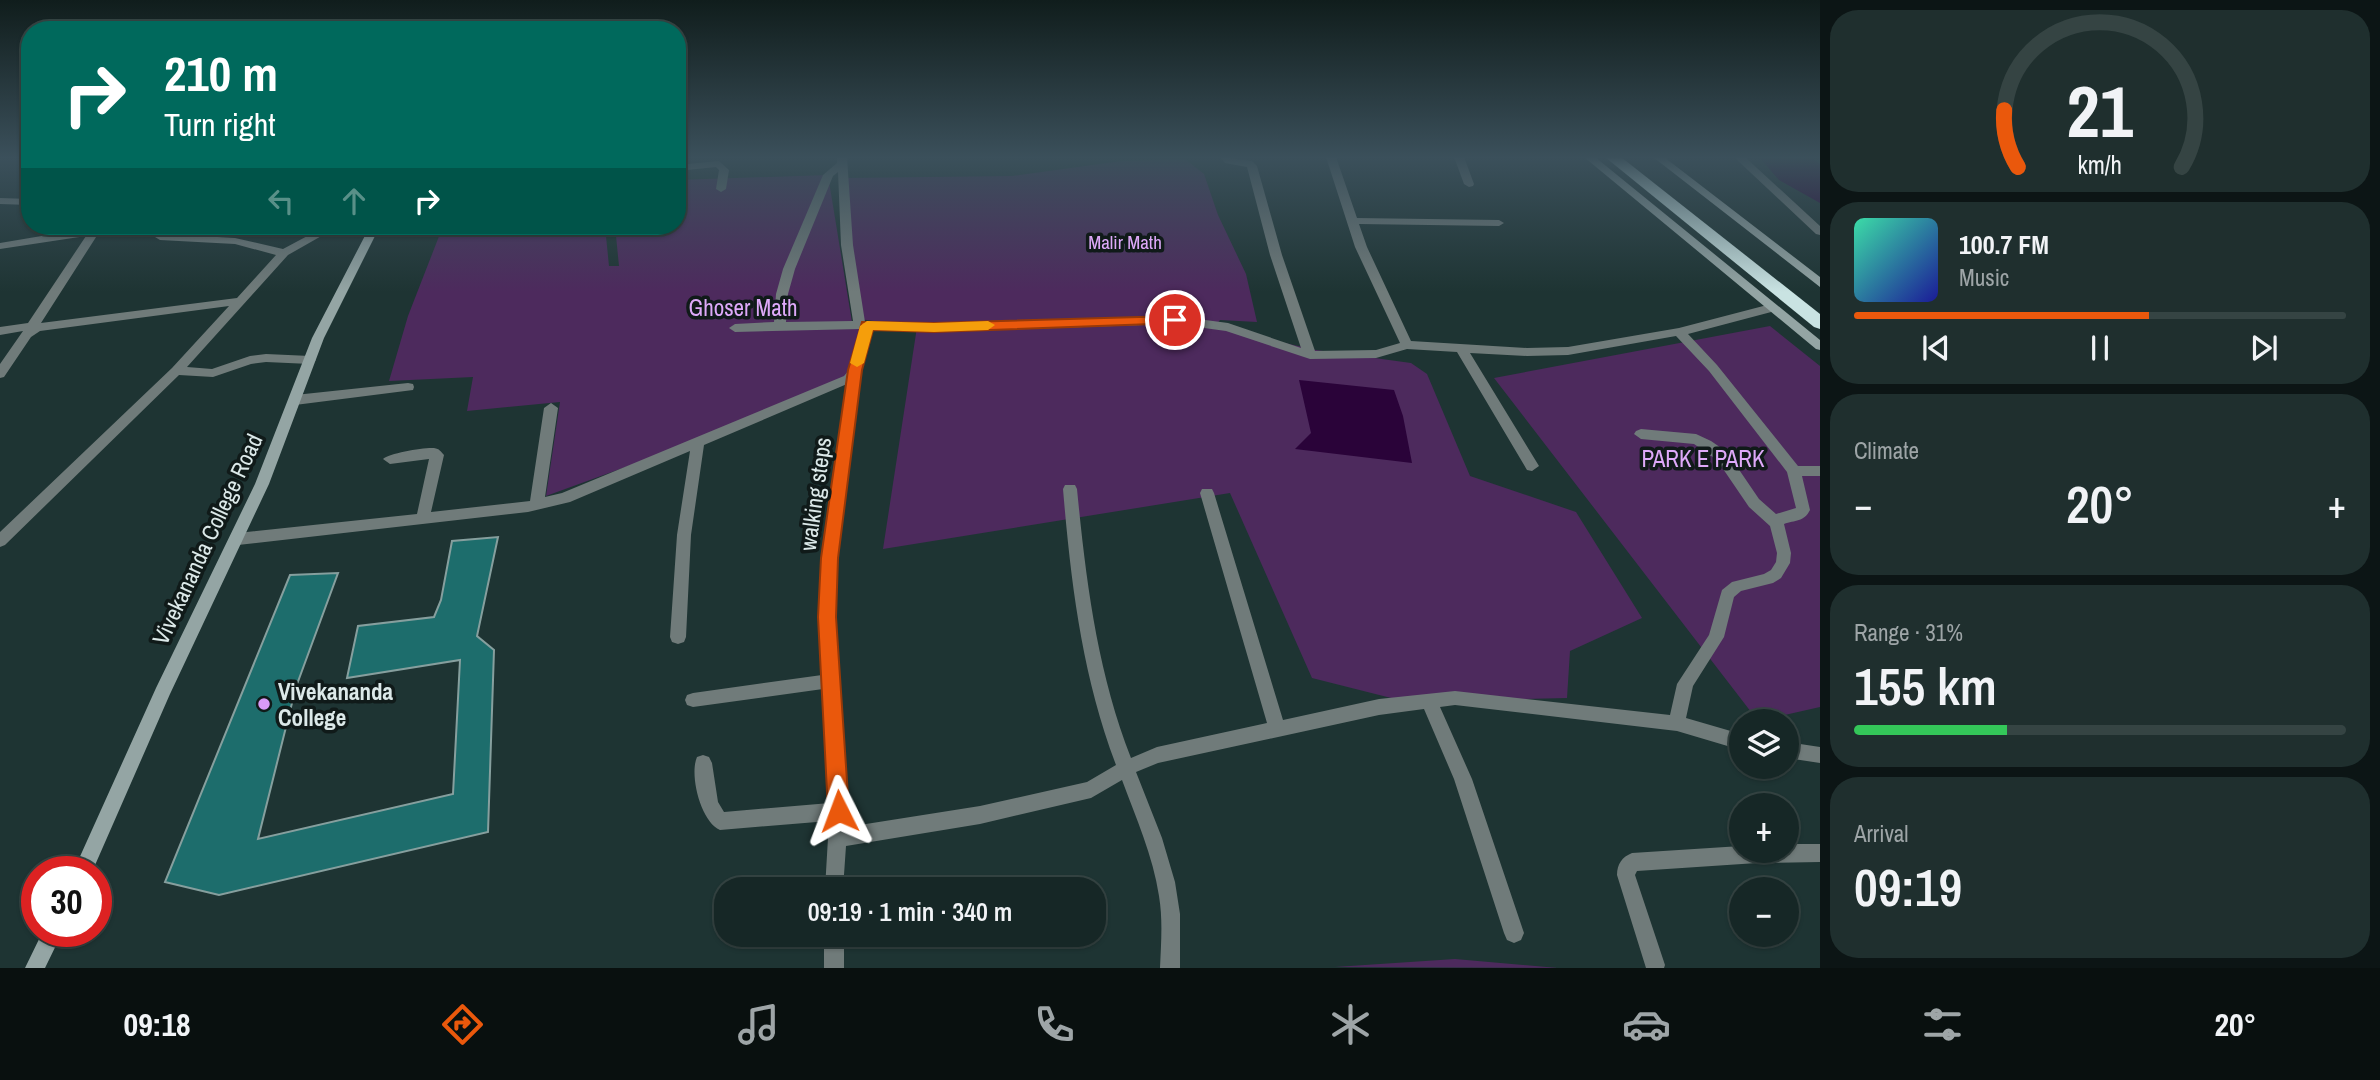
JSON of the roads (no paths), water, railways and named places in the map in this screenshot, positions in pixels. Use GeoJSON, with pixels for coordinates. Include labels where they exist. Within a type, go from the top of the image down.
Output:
{"type":"FeatureCollection","features":[{"type":"Feature","properties":{"kind":"highway"},"geometry":{"type":"LineString","coordinates":[[1669,202],[1820,323]]}},
{"type":"Feature","properties":{"kind":"highway"},"geometry":{"type":"LineString","coordinates":[[1688,202],[1820,307]]}},
{"type":"Feature","properties":{"kind":"street"},"geometry":{"type":"LineString","coordinates":[[780,326],[782,295],[789,269],[816,202]]}},
{"type":"Feature","properties":{"kind":"street","name":"walking steps"},"geometry":{"type":"LineString","coordinates":[[835,877],[839,811],[827,617],[830,558],[855,370],[864,325],[848,256],[845,202]]}},
{"type":"Feature","properties":{"kind":"street"},"geometry":{"type":"LineString","coordinates":[[1262,202],[1276,256],[1310,355]]}},
{"type":"Feature","properties":{"kind":"street"},"geometry":{"type":"LineString","coordinates":[[1346,202],[1362,247],[1407,345]]}},
{"type":"Feature","properties":{"kind":"street"},"geometry":{"type":"LineString","coordinates":[[1643,202],[1820,346]]}},
{"type":"Feature","properties":{"kind":"street"},"geometry":{"type":"LineString","coordinates":[[1716,202],[1820,284]]}},
{"type":"Feature","properties":{"kind":"street"},"geometry":{"type":"LineString","coordinates":[[1788,202],[1820,232]]}},
{"type":"Feature","properties":{"kind":"street"},"geometry":{"type":"LineString","coordinates":[[1352,221],[1499,223]]}},
{"type":"Feature","properties":{"kind":"street"},"geometry":{"type":"LineString","coordinates":[[0,246],[65,235]]}},
{"type":"Feature","properties":{"kind":"street"},"geometry":{"type":"LineString","coordinates":[[0,374],[92,235]]}},
{"type":"Feature","properties":{"kind":"street"},"geometry":{"type":"LineString","coordinates":[[160,235],[235,241],[285,253]]}},
{"type":"Feature","properties":{"kind":"street"},"geometry":{"type":"LineString","coordinates":[[0,541],[176,372],[285,253],[318,235]]}},
{"type":"Feature","properties":{"kind":"street","name":"Vivekananda College Road"},"geometry":{"type":"LineString","coordinates":[[89,856],[162,693],[238,539],[326,321],[370,235]]}},
{"type":"Feature","properties":{"kind":"street"},"geometry":{"type":"LineString","coordinates":[[0,331],[30,330],[44,325],[240,301]]}},
{"type":"Feature","properties":{"kind":"street"},"geometry":{"type":"LineString","coordinates":[[735,328],[864,325],[934,328],[1068,322],[1200,322],[1237,330],[1310,355],[1376,354],[1407,345],[1527,352],[1568,351],[1679,332],[1771,308]]}},
{"type":"Feature","properties":{"kind":"street"},"geometry":{"type":"LineString","coordinates":[[1679,332],[1713,368],[1794,471],[1803,510],[1797,516],[1781,517],[1777,523]]}},
{"type":"Feature","properties":{"kind":"street"},"geometry":{"type":"LineString","coordinates":[[1461,348],[1532,466]]}},
{"type":"Feature","properties":{"kind":"street"},"geometry":{"type":"LineString","coordinates":[[176,372],[213,373],[250,360],[266,358],[310,360]]}},
{"type":"Feature","properties":{"kind":"street"},"geometry":{"type":"LineString","coordinates":[[238,539],[537,505],[586,491],[848,379],[855,370]]}},
{"type":"Feature","properties":{"kind":"street"},"geometry":{"type":"LineString","coordinates":[[295,400],[408,387]]}},
{"type":"Feature","properties":{"kind":"street"},"geometry":{"type":"LineString","coordinates":[[537,505],[551,408]]}},
{"type":"Feature","properties":{"kind":"street"},"geometry":{"type":"LineString","coordinates":[[1641,434],[1696,439],[1722,456],[1754,503],[1777,523],[1784,553],[1783,564],[1776,574],[1768,579],[1737,586],[1727,594],[1716,637],[1685,684],[1677,723]]}},
{"type":"Feature","properties":{"kind":"street"},"geometry":{"type":"LineString","coordinates":[[678,637],[684,535],[698,442]]}},
{"type":"Feature","properties":{"kind":"street"},"geometry":{"type":"LineString","coordinates":[[390,459],[433,453],[437,455],[423,519]]}},
{"type":"Feature","properties":{"kind":"street"},"geometry":{"type":"LineString","coordinates":[[1794,471],[1820,471]]}},
{"type":"Feature","properties":{"kind":"street"},"geometry":{"type":"LineString","coordinates":[[1070,489],[1081,596],[1104,706],[1145,811],[1167,884],[1171,968]]}},
{"type":"Feature","properties":{"kind":"street"},"geometry":{"type":"LineString","coordinates":[[1207,493],[1277,730]]}},
{"type":"Feature","properties":{"kind":"street"},"geometry":{"type":"LineString","coordinates":[[693,700],[830,681]]}},
{"type":"Feature","properties":{"kind":"street"},"geometry":{"type":"LineString","coordinates":[[838,838],[980,815],[1071,795],[1091,790],[1126,768],[1157,754],[1379,707],[1429,700],[1468,698],[1677,723],[1729,738]]}},
{"type":"Feature","properties":{"kind":"street"},"geometry":{"type":"LineString","coordinates":[[1429,700],[1463,779],[1514,933]]}},
{"type":"Feature","properties":{"kind":"street"},"geometry":{"type":"LineString","coordinates":[[1799,752],[1820,755]]}},
{"type":"Feature","properties":{"kind":"street"},"geometry":{"type":"LineString","coordinates":[[703,763],[710,808],[720,821],[839,811]]}},
{"type":"Feature","properties":{"kind":"street"},"geometry":{"type":"LineString","coordinates":[[1655,965],[1626,875],[1626,869],[1632,862],[1757,853],[1820,853]]}},
{"type":"Feature","properties":{"kind":"street"},"geometry":{"type":"LineString","coordinates":[[35,968],[45,947]]}},
{"type":"Feature","properties":{"kind":"street"},"geometry":{"type":"LineString","coordinates":[[834,947],[834,968]]}},
{"type":"Feature","properties":{"kind":"place","name":"Vivekananda College"},"geometry":{"type":"Point","coordinates":[264,704]}},
{"type":"Feature","properties":{"kind":"park label","name":"Malir Math"},"geometry":{"type":"Point","coordinates":[1125,242]}},
{"type":"Feature","properties":{"kind":"park label","name":"Ghoser Math"},"geometry":{"type":"Point","coordinates":[743,307]}},
{"type":"Feature","properties":{"kind":"park label","name":"PARK E PARK"},"geometry":{"type":"Point","coordinates":[1703,458]}}]}
